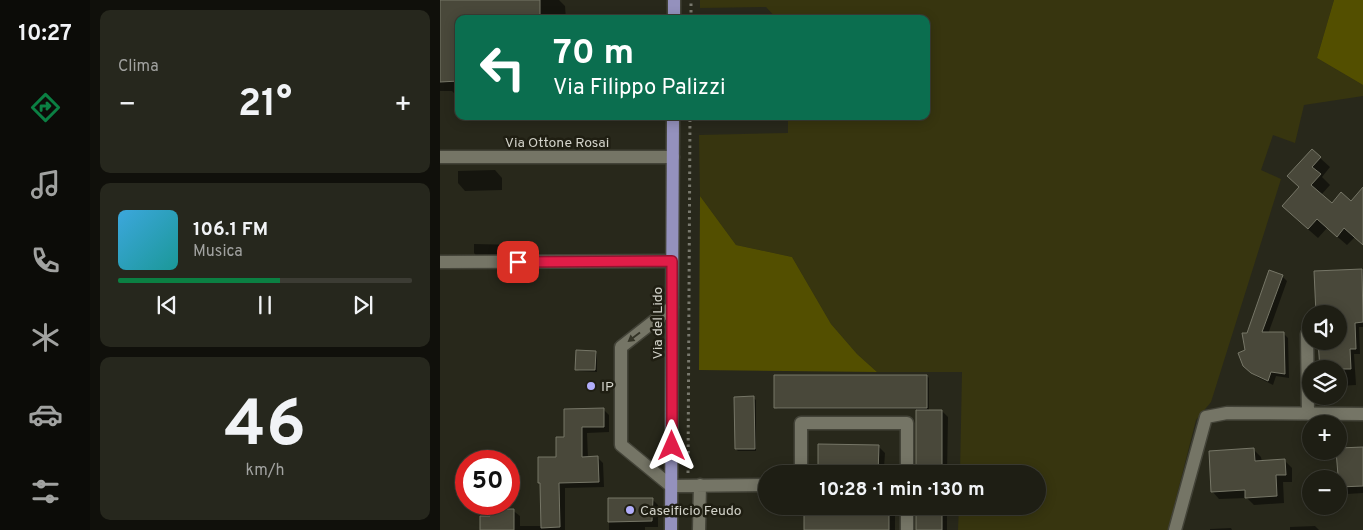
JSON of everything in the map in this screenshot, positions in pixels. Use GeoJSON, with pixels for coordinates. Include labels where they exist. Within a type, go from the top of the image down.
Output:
{"type":"FeatureCollection","features":[{"type":"Feature","properties":{"kind":"main road"},"geometry":{"type":"LineString","coordinates":[[674,0],[674,15]]}},
{"type":"Feature","properties":{"kind":"main road","name":"Via del Lido"},"geometry":{"type":"LineString","coordinates":[[671,530],[673,120]]}},
{"type":"Feature","properties":{"kind":"street","name":"Via Ottone Rosai"},"geometry":{"type":"LineString","coordinates":[[440,157],[673,157]]}},
{"type":"Feature","properties":{"kind":"street"},"geometry":{"type":"LineString","coordinates":[[440,262],[672,261]]}},
{"type":"Feature","properties":{"kind":"street"},"geometry":{"type":"LineString","coordinates":[[672,307],[621,347],[621,445],[671,486],[758,485]]}},
{"type":"Feature","properties":{"kind":"street"},"geometry":{"type":"LineString","coordinates":[[1307,350],[1308,414]]}},
{"type":"Feature","properties":{"kind":"street"},"geometry":{"type":"LineString","coordinates":[[1175,530],[1206,417],[1227,413],[1363,414]]}},
{"type":"Feature","properties":{"kind":"street"},"geometry":{"type":"LineString","coordinates":[[801,465],[801,423],[907,423],[907,465]]}},
{"type":"Feature","properties":{"kind":"street"},"geometry":{"type":"LineString","coordinates":[[699,530],[700,485]]}},
{"type":"Feature","properties":{"kind":"street"},"geometry":{"type":"LineString","coordinates":[[907,515],[907,530]]}},
{"type":"Feature","properties":{"kind":"path"},"geometry":{"type":"LineString","coordinates":[[691,0],[691,15]]}},
{"type":"Feature","properties":{"kind":"path"},"geometry":{"type":"LineString","coordinates":[[688,466],[690,120]]}},
{"type":"Feature","properties":{"kind":"shaded area"},"geometry":{"type":"Polygon","coordinates":[[[700,0],[1334,0],[1317,58],[1363,85],[1363,96],[1304,105],[1295,143],[1273,135],[1261,170],[1281,179],[1211,402],[1196,420],[1168,530],[958,530],[959,515],[1046,515],[1046,465],[960,465],[962,372],[877,372],[857,354],[831,324],[792,257],[736,245],[700,196],[699,135],[788,133],[788,120],[930,120],[930,15],[773,15],[766,7],[700,8],[700,0]]]}},
{"type":"Feature","properties":{"kind":"shaded area"},"geometry":{"type":"Polygon","coordinates":[[[1334,0],[1363,0],[1363,85],[1317,58],[1334,0]]]}},
{"type":"Feature","properties":{"kind":"shaded area"},"geometry":{"type":"Polygon","coordinates":[[[700,196],[736,245],[792,257],[831,324],[857,354],[877,372],[699,370],[700,196]]]}},
{"type":"Feature","properties":{"kind":"building"},"geometry":{"type":"Polygon","coordinates":[[[440,0],[540,0],[540,15],[455,15],[455,81],[440,82],[440,0]]]}},
{"type":"Feature","properties":{"kind":"building"},"geometry":{"type":"Polygon","coordinates":[[[1312,149],[1321,157],[1312,167],[1321,174],[1311,185],[1332,203],[1341,192],[1351,201],[1363,187],[1363,245],[1344,228],[1337,237],[1317,219],[1308,229],[1282,206],[1299,187],[1287,176],[1312,149]]]}},
{"type":"Feature","properties":{"kind":"building"},"geometry":{"type":"Polygon","coordinates":[[[1362,269],[1363,322],[1355,323],[1356,349],[1350,349],[1351,369],[1347,369],[1347,360],[1319,360],[1319,350],[1347,350],[1347,305],[1316,305],[1314,271],[1362,269]]]}},
{"type":"Feature","properties":{"kind":"building"},"geometry":{"type":"Polygon","coordinates":[[[1269,270],[1283,275],[1262,332],[1284,332],[1285,374],[1271,372],[1268,381],[1251,373],[1243,366],[1238,353],[1245,350],[1242,333],[1247,333],[1269,270]]]}},
{"type":"Feature","properties":{"kind":"building"},"geometry":{"type":"Polygon","coordinates":[[[576,350],[596,351],[595,370],[575,370],[576,350]]]}},
{"type":"Feature","properties":{"kind":"building"},"geometry":{"type":"Polygon","coordinates":[[[774,375],[927,375],[927,408],[774,408],[774,375]]]}},
{"type":"Feature","properties":{"kind":"building"},"geometry":{"type":"Polygon","coordinates":[[[754,396],[755,449],[735,449],[734,397],[754,396]]]}},
{"type":"Feature","properties":{"kind":"building"},"geometry":{"type":"Polygon","coordinates":[[[604,408],[604,427],[582,427],[582,457],[598,456],[599,482],[559,483],[560,527],[541,528],[538,457],[556,457],[556,437],[564,437],[564,409],[604,408]]]}},
{"type":"Feature","properties":{"kind":"building"},"geometry":{"type":"Polygon","coordinates":[[[916,410],[942,410],[942,465],[916,465],[916,410]]]}},
{"type":"Feature","properties":{"kind":"building"},"geometry":{"type":"Polygon","coordinates":[[[818,444],[879,445],[878,465],[818,465],[818,444]]]}},
{"type":"Feature","properties":{"kind":"building"},"geometry":{"type":"Polygon","coordinates":[[[1363,447],[1363,486],[1347,487],[1347,470],[1338,470],[1337,460],[1347,460],[1347,448],[1363,447]]]}},
{"type":"Feature","properties":{"kind":"building"},"geometry":{"type":"Polygon","coordinates":[[[1254,448],[1255,461],[1285,459],[1286,475],[1276,475],[1277,496],[1245,498],[1245,490],[1211,492],[1209,451],[1254,448]]]}},
{"type":"Feature","properties":{"kind":"building","name":"Caseificio Feudo"},"geometry":{"type":"Polygon","coordinates":[[[608,498],[653,498],[652,521],[608,522],[608,498]]]}},
{"type":"Feature","properties":{"kind":"building"},"geometry":{"type":"Polygon","coordinates":[[[514,515],[514,530],[480,530],[480,516],[514,515]]]}},
{"type":"Feature","properties":{"kind":"building"},"geometry":{"type":"Polygon","coordinates":[[[804,515],[889,515],[889,530],[804,530],[804,515]]]}},
{"type":"Feature","properties":{"kind":"building"},"geometry":{"type":"Polygon","coordinates":[[[916,515],[942,515],[942,530],[916,530],[916,515]]]}},
{"type":"Feature","properties":{"kind":"place","name":"IP"},"geometry":{"type":"Point","coordinates":[591,386]}},
{"type":"Feature","properties":{"kind":"place","name":"Caseificio Feudo"},"geometry":{"type":"Point","coordinates":[630,510]}},
{"type":"Feature","properties":{"kind":"route"},"geometry":{"type":"LineString","coordinates":[[518,262],[672,261],[672,446]]}}]}
